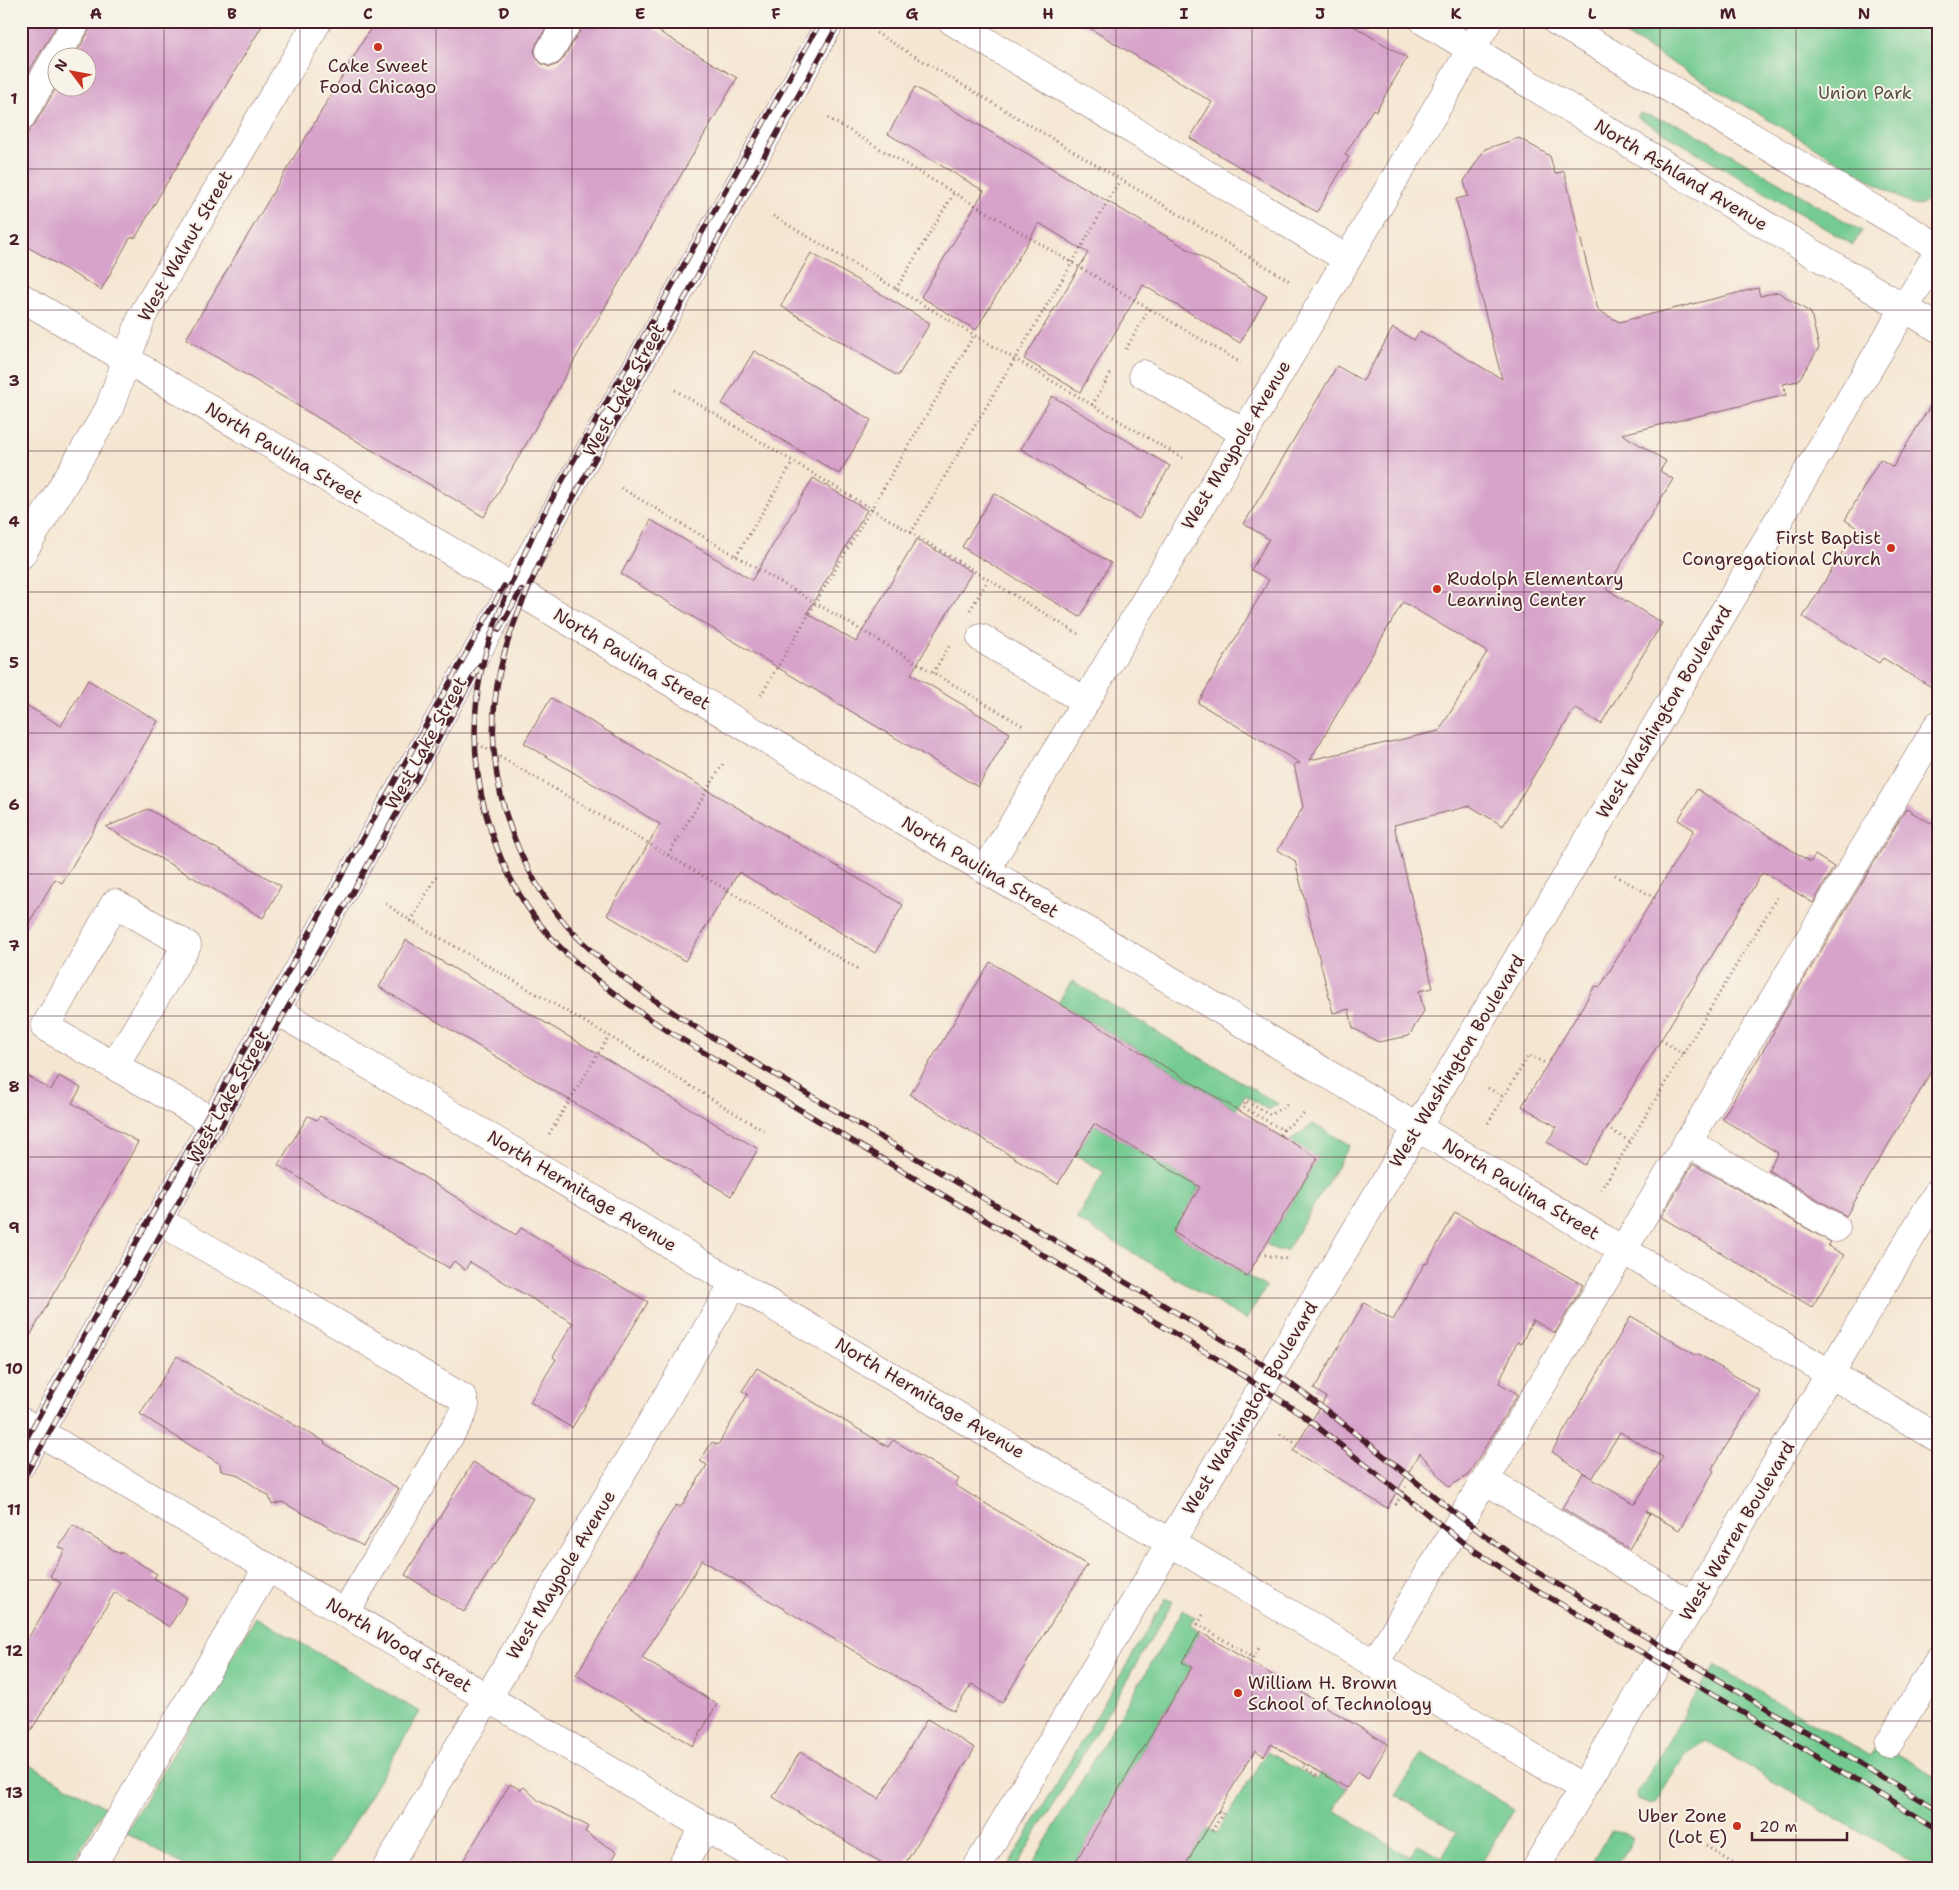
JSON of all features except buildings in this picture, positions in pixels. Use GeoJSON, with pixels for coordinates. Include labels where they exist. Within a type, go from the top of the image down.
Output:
{"type":"FeatureCollection","features":[{"type":"Feature","properties":{"kind":"street"},"geometry":{"type":"LineString","coordinates":[[21,117],[77,21]]}},
{"type":"Feature","properties":{"kind":"street","name":"West Walnut Street"},"geometry":{"type":"LineString","coordinates":[[21,555],[109,409],[142,316],[318,21]]}},
{"type":"Feature","properties":{"kind":"street"},"geometry":{"type":"LineString","coordinates":[[550,51],[568,21]]}},
{"type":"Feature","properties":{"kind":"street","name":"West Lake Street"},"geometry":{"type":"LineString","coordinates":[[21,1466],[31,1426],[159,1220],[830,21]]}},
{"type":"Feature","properties":{"kind":"street"},"geometry":{"type":"LineString","coordinates":[[952,21],[1347,259]]}},
{"type":"Feature","properties":{"kind":"street","name":"North Ashland Avenue"},"geometry":{"type":"LineString","coordinates":[[1424,21],[1938,328]]}},
{"type":"Feature","properties":{"kind":"street","name":"West Maypole Avenue"},"geometry":{"type":"LineString","coordinates":[[986,870],[1488,21]]}},
{"type":"Feature","properties":{"kind":"street"},"geometry":{"type":"LineString","coordinates":[[1556,21],[1938,247]]}},
{"type":"Feature","properties":{"kind":"street","name":"West Washington Boulevard"},"geometry":{"type":"LineString","coordinates":[[976,1869],[1938,252]]}},
{"type":"Feature","properties":{"kind":"street","name":"North Paulina Street"},"geometry":{"type":"LineString","coordinates":[[21,297],[513,588],[1938,1438]]}},
{"type":"Feature","properties":{"kind":"street"},"geometry":{"type":"LineString","coordinates":[[1143,374],[1244,433]]}},
{"type":"Feature","properties":{"kind":"street"},"geometry":{"type":"LineString","coordinates":[[981,638],[1085,701]]}},
{"type":"Feature","properties":{"kind":"street"},"geometry":{"type":"LineString","coordinates":[[1375,1663],[1938,725]]}},
{"type":"Feature","properties":{"kind":"street"},"geometry":{"type":"LineString","coordinates":[[114,1066],[187,945],[115,904],[45,1027],[114,1066],[214,1122]]}},
{"type":"Feature","properties":{"kind":"street","name":"North Hermitage Avenue"},"geometry":{"type":"LineString","coordinates":[[276,1010],[1583,1788]]}},
{"type":"Feature","properties":{"kind":"street"},"geometry":{"type":"LineString","coordinates":[[1687,1142],[1836,1228]]}},
{"type":"Feature","properties":{"kind":"street","name":"West Warren Boulevard"},"geometry":{"type":"LineString","coordinates":[[1535,1869],[1830,1373],[1928,1232],[1938,1192]]}},
{"type":"Feature","properties":{"kind":"street"},"geometry":{"type":"LineString","coordinates":[[159,1220],[463,1398],[465,1404],[462,1415],[345,1613]]}},
{"type":"Feature","properties":{"kind":"street","name":"West Maypole Avenue"},"geometry":{"type":"LineString","coordinates":[[386,1869],[735,1282]]}},
{"type":"Feature","properties":{"kind":"street","name":"North Wood Street"},"geometry":{"type":"LineString","coordinates":[[31,1426],[776,1869]]}},
{"type":"Feature","properties":{"kind":"street"},"geometry":{"type":"LineString","coordinates":[[1485,1480],[1692,1606]]}},
{"type":"Feature","properties":{"kind":"street"},"geometry":{"type":"LineString","coordinates":[[90,1869],[268,1567]]}},
{"type":"Feature","properties":{"kind":"street"},"geometry":{"type":"LineString","coordinates":[[1889,1743],[1938,1660]]}},
{"type":"Feature","properties":{"kind":"street"},"geometry":{"type":"LineString","coordinates":[[680,1869],[705,1827]]}},
{"type":"Feature","properties":{"kind":"path"},"geometry":{"type":"LineString","coordinates":[[876,33],[1290,281]]}},
{"type":"Feature","properties":{"kind":"path"},"geometry":{"type":"LineString","coordinates":[[828,118],[1241,364]]}},
{"type":"Feature","properties":{"kind":"path"},"geometry":{"type":"LineString","coordinates":[[911,533],[1120,180]]}},
{"type":"Feature","properties":{"kind":"path"},"geometry":{"type":"LineString","coordinates":[[896,289],[954,193]]}},
{"type":"Feature","properties":{"kind":"path"},"geometry":{"type":"LineString","coordinates":[[773,216],[1184,459]]}},
{"type":"Feature","properties":{"kind":"path"},"geometry":{"type":"LineString","coordinates":[[761,695],[974,336]]}},
{"type":"Feature","properties":{"kind":"path"},"geometry":{"type":"LineString","coordinates":[[675,390],[1080,635]]}},
{"type":"Feature","properties":{"kind":"path"},"geometry":{"type":"LineString","coordinates":[[736,556],[793,462]]}},
{"type":"Feature","properties":{"kind":"path"},"geometry":{"type":"LineString","coordinates":[[621,488],[1025,727]]}},
{"type":"Feature","properties":{"kind":"path"},"geometry":{"type":"LineString","coordinates":[[478,744],[860,970]]}},
{"type":"Feature","properties":{"kind":"path"},"geometry":{"type":"LineString","coordinates":[[668,855],[724,762]]}},
{"type":"Feature","properties":{"kind":"path"},"geometry":{"type":"LineString","coordinates":[[1615,875],[1654,898]]}},
{"type":"Feature","properties":{"kind":"path"},"geometry":{"type":"LineString","coordinates":[[411,921],[436,877]]}},
{"type":"Feature","properties":{"kind":"path"},"geometry":{"type":"LineString","coordinates":[[1601,1190],[1778,896]]}},
{"type":"Feature","properties":{"kind":"path"},"geometry":{"type":"LineString","coordinates":[[386,904],[411,921],[609,1036],[764,1131]]}},
{"type":"Feature","properties":{"kind":"path"},"geometry":{"type":"LineString","coordinates":[[549,1134],[609,1036]]}},
{"type":"Feature","properties":{"kind":"path"},"geometry":{"type":"LineString","coordinates":[[1661,1040],[1684,1054]]}},
{"type":"Feature","properties":{"kind":"path"},"geometry":{"type":"LineString","coordinates":[[1488,1123],[1529,1055],[1547,1064]]}},
{"type":"Feature","properties":{"kind":"path"},"geometry":{"type":"LineString","coordinates":[[1488,1088],[1504,1097]]}},
{"type":"Feature","properties":{"kind":"path"},"geometry":{"type":"LineString","coordinates":[[1283,1130],[1243,1107],[1246,1101],[1270,1115],[1288,1104]]}},
{"type":"Feature","properties":{"kind":"path"},"geometry":{"type":"LineString","coordinates":[[1280,1135],[1283,1130],[1304,1114]]}},
{"type":"Feature","properties":{"kind":"path"},"geometry":{"type":"LineString","coordinates":[[1607,1128],[1631,1142]]}},
{"type":"Feature","properties":{"kind":"path"},"geometry":{"type":"LineString","coordinates":[[1260,1254],[1287,1259]]}},
{"type":"Feature","properties":{"kind":"path"},"geometry":{"type":"LineString","coordinates":[[1280,1434],[1297,1444]]}},
{"type":"Feature","properties":{"kind":"path"},"geometry":{"type":"LineString","coordinates":[[1391,1501],[1396,1504],[1406,1487]]}},
{"type":"Feature","properties":{"kind":"path"},"geometry":{"type":"LineString","coordinates":[[1203,1615],[1198,1624],[1253,1658]]}},
{"type":"Feature","properties":{"kind":"path"},"geometry":{"type":"LineString","coordinates":[[1251,1662],[1259,1648]]}},
{"type":"Feature","properties":{"kind":"path"},"geometry":{"type":"LineString","coordinates":[[1304,1763],[1302,1766],[1319,1777]]}},
{"type":"Feature","properties":{"kind":"path"},"geometry":{"type":"LineString","coordinates":[[1212,1831],[1223,1813],[1218,1811]]}},
{"type":"Feature","properties":{"kind":"path"},"geometry":{"type":"LineString","coordinates":[[1706,1846],[1744,1869]]}},
{"type":"Feature","properties":{"kind":"green space","name":"Union Park"},"geometry":{"type":"Polygon","coordinates":[[[1602,21],[1938,21],[1938,183],[1931,196],[1925,202],[1912,205],[1602,21]]]}},
{"type":"Feature","properties":{"kind":"green space"},"geometry":{"type":"Polygon","coordinates":[[[1640,113],[1683,126],[1862,231],[1853,245],[1637,117],[1640,113]]]}},
{"type":"Feature","properties":{"kind":"green space"},"geometry":{"type":"Polygon","coordinates":[[[1072,981],[1278,1104],[1268,1110],[1245,1095],[1236,1109],[1058,1002],[1072,981]]]}},
{"type":"Feature","properties":{"kind":"green space"},"geometry":{"type":"Polygon","coordinates":[[[1094,1124],[1200,1187],[1173,1232],[1266,1287],[1246,1320],[1076,1219],[1104,1172],[1076,1155],[1094,1124]]]}},
{"type":"Feature","properties":{"kind":"green space"},"geometry":{"type":"Polygon","coordinates":[[[1313,1124],[1350,1145],[1287,1250],[1276,1250],[1266,1244],[1318,1158],[1289,1141],[1313,1124]]]}},
{"type":"Feature","properties":{"kind":"green space"},"geometry":{"type":"Polygon","coordinates":[[[1166,1598],[1173,1602],[1015,1869],[1006,1869],[1166,1598]]]}},
{"type":"Feature","properties":{"kind":"green space"},"geometry":{"type":"Polygon","coordinates":[[[1183,1610],[1195,1618],[1191,1625],[1200,1632],[1182,1662],[1192,1667],[1071,1869],[1029,1869],[1183,1610]]]}},
{"type":"Feature","properties":{"kind":"green space"},"geometry":{"type":"Polygon","coordinates":[[[256,1617],[420,1712],[326,1869],[190,1869],[126,1832],[256,1617]]]}},
{"type":"Feature","properties":{"kind":"green space"},"geometry":{"type":"Polygon","coordinates":[[[1714,1665],[1870,1756],[1878,1743],[1938,1779],[1938,1869],[1922,1869],[1706,1741],[1685,1755],[1656,1802],[1650,1804],[1638,1799],[1637,1793],[1714,1665]]]}},
{"type":"Feature","properties":{"kind":"green space"},"geometry":{"type":"Polygon","coordinates":[[[1267,1751],[1317,1780],[1321,1773],[1347,1788],[1334,1810],[1409,1857],[1417,1844],[1441,1858],[1457,1832],[1396,1795],[1422,1753],[1514,1809],[1478,1869],[1183,1869],[1207,1828],[1217,1833],[1267,1751]]]}},
{"type":"Feature","properties":{"kind":"green space"},"geometry":{"type":"Polygon","coordinates":[[[21,1760],[105,1807],[68,1869],[21,1869],[21,1760]]]}},
{"type":"Feature","properties":{"kind":"green space"},"geometry":{"type":"Polygon","coordinates":[[[1612,1830],[1627,1834],[1632,1841],[1615,1869],[1589,1869],[1612,1830]]]}},
{"type":"Feature","properties":{"kind":"railway"},"geometry":{"type":"LineString","coordinates":[[534,531],[821,21]]}},
{"type":"Feature","properties":{"kind":"railway"},"geometry":{"type":"LineString","coordinates":[[554,532],[840,21]]}},
{"type":"Feature","properties":{"kind":"railway"},"geometry":{"type":"LineString","coordinates":[[537,526],[510,585],[487,647],[478,689],[475,725],[477,762],[482,798],[492,833],[505,867],[522,899],[543,928],[568,955],[616,995],[668,1031],[1219,1360],[1300,1413],[1466,1545],[1517,1578],[1938,1829]]}},
{"type":"Feature","properties":{"kind":"railway"},"geometry":{"type":"LineString","coordinates":[[557,527],[521,605],[501,665],[494,723],[495,760],[501,796],[512,831],[526,865],[545,897],[567,926],[593,952],[632,984],[700,1030],[1253,1358],[1290,1383],[1500,1547],[1537,1572],[1938,1810]]}},
{"type":"Feature","properties":{"kind":"railway"},"geometry":{"type":"LineString","coordinates":[[21,1448],[504,586]]}},
{"type":"Feature","properties":{"kind":"railway"},"geometry":{"type":"LineString","coordinates":[[499,630],[521,590]]}},
{"type":"Feature","properties":{"kind":"railway"},"geometry":{"type":"LineString","coordinates":[[21,1483],[480,665]]}},
{"type":"Feature","properties":{"kind":"place","name":"Cake Sweet Food Chicago"},"geometry":{"type":"Point","coordinates":[378,47]}},
{"type":"Feature","properties":{"kind":"place","name":"First Baptist Congregational Church"},"geometry":{"type":"Point","coordinates":[1891,548]}},
{"type":"Feature","properties":{"kind":"place","name":"Rudolph Elementary Learning Center"},"geometry":{"type":"Point","coordinates":[1437,589]}},
{"type":"Feature","properties":{"kind":"place","name":"William H. Brown School of Technology"},"geometry":{"type":"Point","coordinates":[1238,1693]}},
{"type":"Feature","properties":{"kind":"place","name":"Uber Zone (Lot E)"},"geometry":{"type":"Point","coordinates":[1737,1826]}}]}
